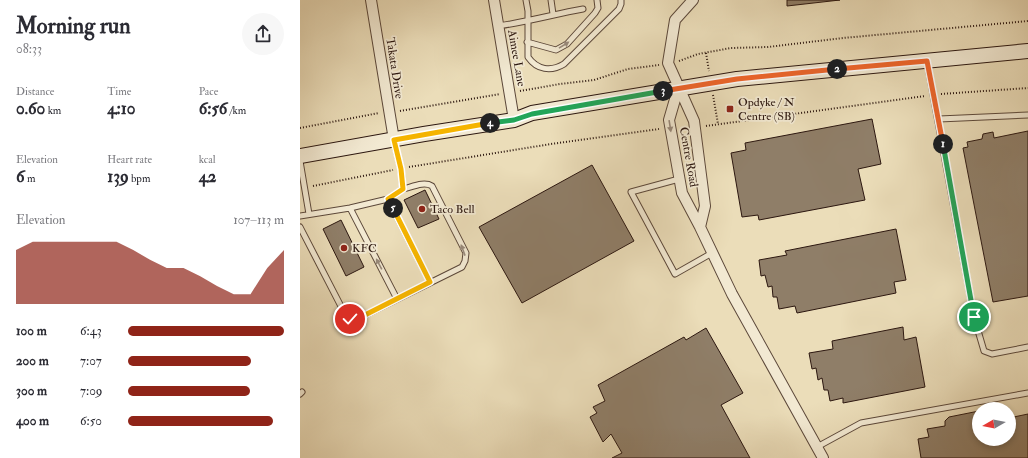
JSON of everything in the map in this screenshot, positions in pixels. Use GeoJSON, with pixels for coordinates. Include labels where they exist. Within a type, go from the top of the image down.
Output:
{"type":"FeatureCollection","features":[{"type":"Feature","properties":{"kind":"main road"},"geometry":{"type":"LineString","coordinates":[[300,156],[514,120],[532,114],[737,79],[1028,51]]}},
{"type":"Feature","properties":{"kind":"street","name":"Takata Drive"},"geometry":{"type":"LineString","coordinates":[[371,0],[394,140]]}},
{"type":"Feature","properties":{"kind":"street","name":"Aimee Lane"},"geometry":{"type":"LineString","coordinates":[[494,0],[514,120]]}},
{"type":"Feature","properties":{"kind":"street"},"geometry":{"type":"LineString","coordinates":[[678,89],[668,63],[670,45],[675,20],[693,0]]}},
{"type":"Feature","properties":{"kind":"street","name":"Centre Road"},"geometry":{"type":"LineString","coordinates":[[678,89],[669,120],[682,193],[732,294],[823,458]]}},
{"type":"Feature","properties":{"kind":"street","name":"Centre Road"},"geometry":{"type":"LineString","coordinates":[[678,89],[694,121],[705,206],[700,227]]}},
{"type":"Feature","properties":{"kind":"lane"},"geometry":{"type":"LineString","coordinates":[[526,0],[528,22],[528,57],[532,63],[539,68],[547,69],[558,68],[564,64],[619,9],[622,0]]}},
{"type":"Feature","properties":{"kind":"lane"},"geometry":{"type":"LineString","coordinates":[[551,0],[553,14]]}},
{"type":"Feature","properties":{"kind":"lane"},"geometry":{"type":"LineString","coordinates":[[527,42],[556,50],[567,44],[595,13],[598,8],[598,0]]}},
{"type":"Feature","properties":{"kind":"lane"},"geometry":{"type":"LineString","coordinates":[[498,26],[528,22],[553,14],[583,9]]}},
{"type":"Feature","properties":{"kind":"lane"},"geometry":{"type":"LineString","coordinates":[[927,61],[939,119],[974,317],[981,344],[984,351],[992,354],[1028,347]]}},
{"type":"Feature","properties":{"kind":"lane"},"geometry":{"type":"LineString","coordinates":[[939,119],[1028,116]]}},
{"type":"Feature","properties":{"kind":"lane"},"geometry":{"type":"LineString","coordinates":[[394,140],[401,169],[403,189]]}},
{"type":"Feature","properties":{"kind":"lane"},"geometry":{"type":"LineString","coordinates":[[300,161],[309,214]]}},
{"type":"Feature","properties":{"kind":"lane"},"geometry":{"type":"LineString","coordinates":[[679,179],[631,192],[675,274],[712,253]]}},
{"type":"Feature","properties":{"kind":"lane"},"geometry":{"type":"LineString","coordinates":[[300,216],[350,208],[388,199],[403,189],[424,183],[428,184],[432,186],[466,253],[465,261],[462,267],[357,319],[350,319],[346,316],[300,227]]}},
{"type":"Feature","properties":{"kind":"lane"},"geometry":{"type":"LineString","coordinates":[[388,199],[430,282]]}},
{"type":"Feature","properties":{"kind":"lane"},"geometry":{"type":"LineString","coordinates":[[350,208],[398,299]]}},
{"type":"Feature","properties":{"kind":"lane"},"geometry":{"type":"LineString","coordinates":[[817,447],[861,423],[1028,393]]}},
{"type":"Feature","properties":{"kind":"path"},"geometry":{"type":"LineString","coordinates":[[683,61],[698,54],[731,48],[768,47],[1028,21]]}},
{"type":"Feature","properties":{"kind":"path"},"geometry":{"type":"LineString","coordinates":[[517,92],[560,84],[594,80],[628,69],[652,66]]}},
{"type":"Feature","properties":{"kind":"path"},"geometry":{"type":"LineString","coordinates":[[401,110],[502,94]]}},
{"type":"Feature","properties":{"kind":"path"},"geometry":{"type":"LineString","coordinates":[[300,128],[378,113]]}},
{"type":"Feature","properties":{"kind":"building"},"geometry":{"type":"Polygon","coordinates":[[[787,0],[840,0],[787,6],[787,0]]]}},
{"type":"Feature","properties":{"kind":"building"},"geometry":{"type":"Polygon","coordinates":[[[872,119],[881,164],[858,169],[865,200],[759,220],[758,215],[742,217],[731,153],[746,150],[745,143],[872,119]]]}},
{"type":"Feature","properties":{"kind":"building"},"geometry":{"type":"Polygon","coordinates":[[[1028,131],[1028,296],[993,302],[963,148],[968,147],[967,142],[982,139],[983,134],[993,132],[994,138],[1028,131]]]}},
{"type":"Feature","properties":{"kind":"building"},"geometry":{"type":"Polygon","coordinates":[[[592,165],[634,241],[522,303],[479,227],[592,165]]]}},
{"type":"Feature","properties":{"kind":"building","name":"Taco Bell"},"geometry":{"type":"Polygon","coordinates":[[[425,190],[439,219],[418,228],[404,200],[425,190]]]}},
{"type":"Feature","properties":{"kind":"building","name":"KFC"},"geometry":{"type":"Polygon","coordinates":[[[341,220],[364,267],[346,276],[323,229],[341,220]]]}},
{"type":"Feature","properties":{"kind":"building"},"geometry":{"type":"Polygon","coordinates":[[[896,229],[906,280],[894,282],[896,293],[797,313],[795,306],[779,309],[777,297],[773,297],[772,286],[768,287],[765,275],[761,276],[759,260],[787,255],[785,251],[896,229]]]}},
{"type":"Feature","properties":{"kind":"building"},"geometry":{"type":"Polygon","coordinates":[[[903,327],[904,340],[916,337],[925,387],[843,403],[843,398],[830,401],[828,390],[824,390],[822,378],[818,380],[816,368],[812,369],[809,353],[833,349],[832,341],[903,327]]]}},
{"type":"Feature","properties":{"kind":"building"},"geometry":{"type":"Polygon","coordinates":[[[706,328],[743,393],[721,405],[750,458],[612,458],[622,453],[611,434],[603,442],[590,417],[597,413],[593,407],[605,401],[598,385],[684,337],[686,340],[706,328]]]}},
{"type":"Feature","properties":{"kind":"building"},"geometry":{"type":"Polygon","coordinates":[[[972,412],[972,446],[1016,446],[1016,417],[1028,414],[1028,458],[921,458],[918,439],[929,437],[927,429],[945,426],[945,421],[949,417],[972,412]]]}},
{"type":"Feature","properties":{"kind":"place","name":"Opdyke / N Centre (SB)"},"geometry":{"type":"Point","coordinates":[730,109]}},
{"type":"Feature","properties":{"kind":"place","name":"Taco Bell"},"geometry":{"type":"Point","coordinates":[422,209]}},
{"type":"Feature","properties":{"kind":"place","name":"KFC"},"geometry":{"type":"Point","coordinates":[344,248]}},
{"type":"Feature","properties":{"kind":"route"},"geometry":{"type":"LineString","coordinates":[[350,319],[357,319],[430,282],[388,199],[403,189],[401,169],[394,140],[514,120],[532,114],[737,79],[927,61],[939,119],[974,317]]}}]}
